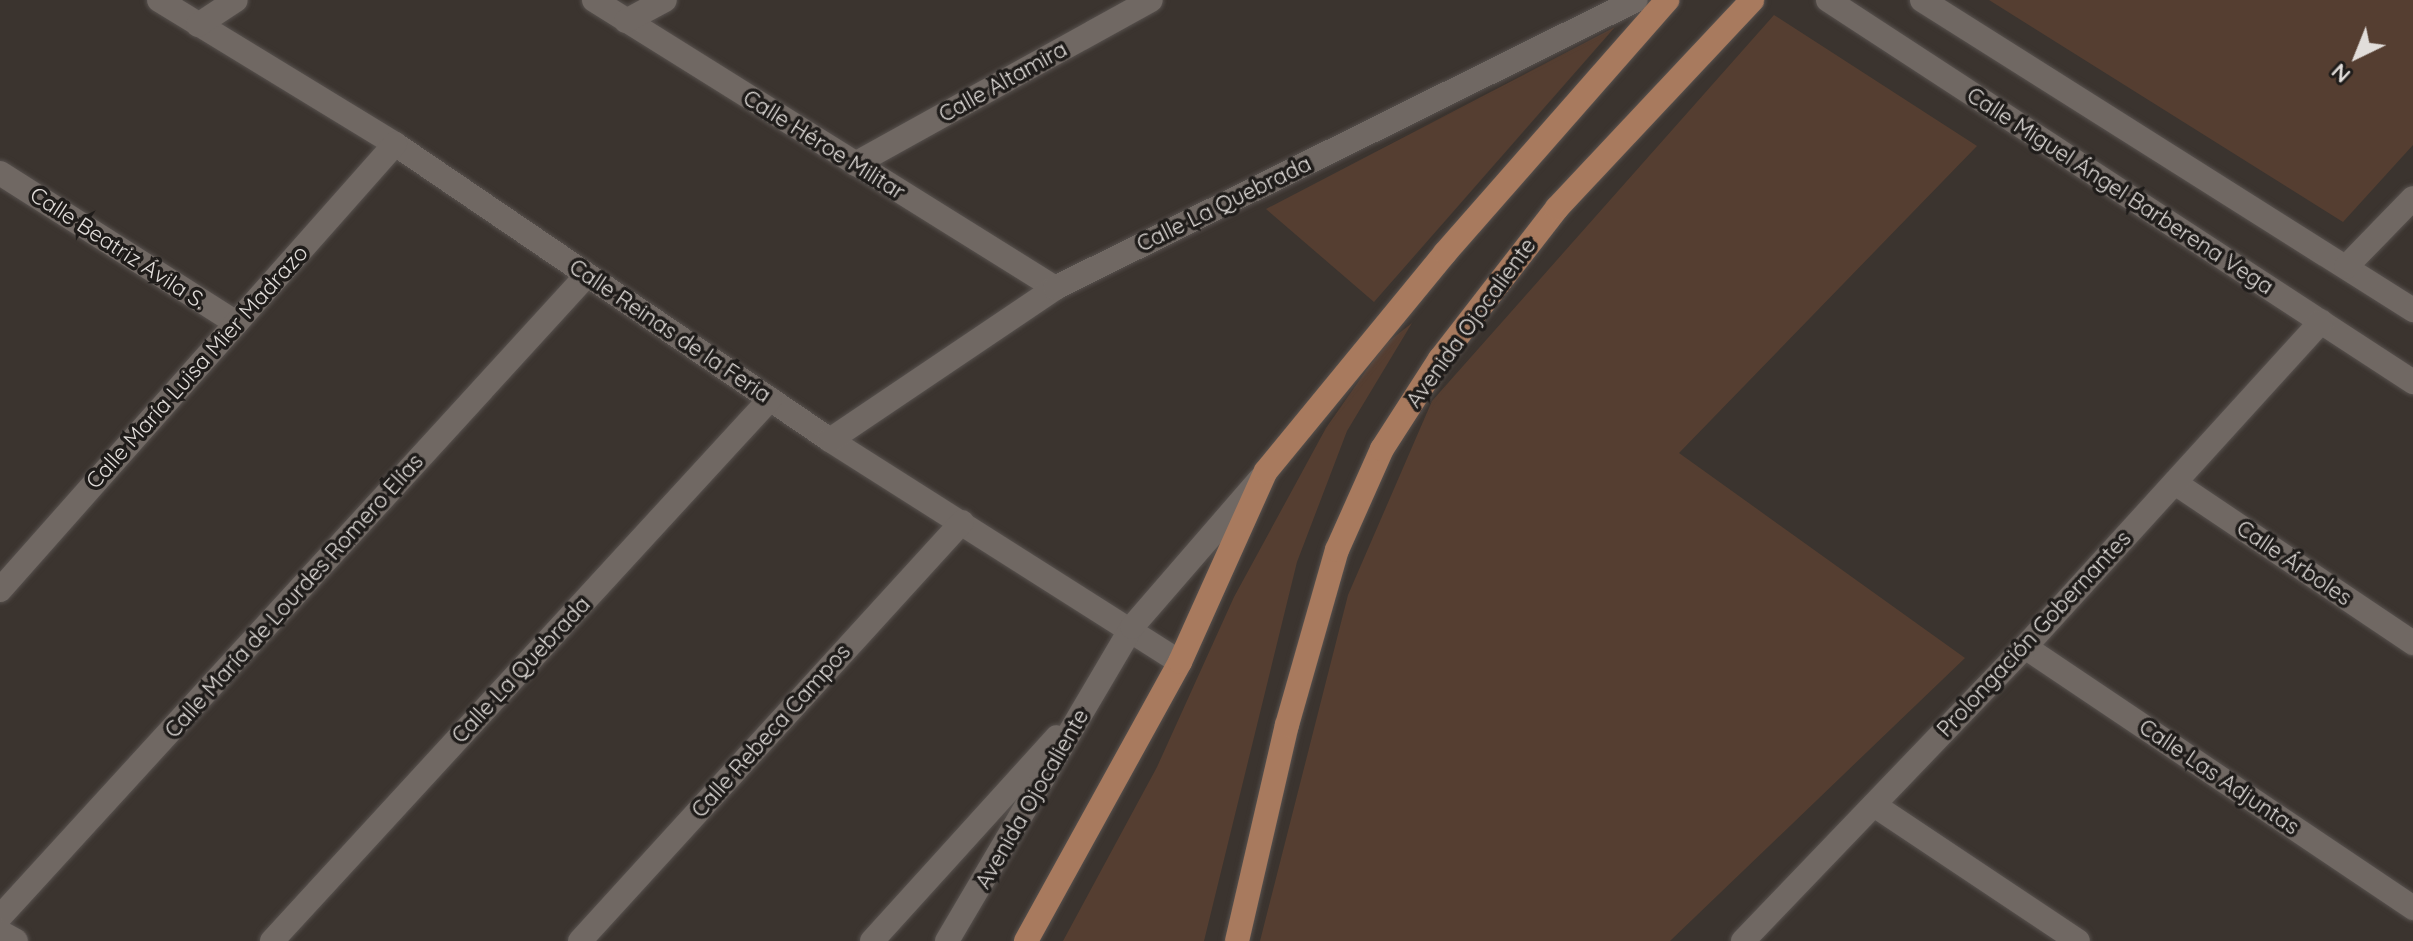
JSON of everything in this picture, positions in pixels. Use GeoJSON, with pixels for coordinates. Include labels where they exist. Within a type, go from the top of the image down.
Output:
{"type":"FeatureCollection","features":[{"type":"Feature","properties":{"kind":"main road","name":"Avenida Ojocaliente"},"geometry":{"type":"LineString","coordinates":[[1026,941],[1180,662],[1266,471],[1445,253],[1667,0]]}},
{"type":"Feature","properties":{"kind":"main road","name":"Avenida Ojocaliente"},"geometry":{"type":"LineString","coordinates":[[1237,941],[1287,725],[1337,550],[1382,449],[1440,359],[1557,208],[1752,0]]}},
{"type":"Feature","properties":{"kind":"street","name":"Calle Reinas de la Feria"},"geometry":{"type":"LineString","coordinates":[[159,0],[395,144],[830,440],[1132,627],[1180,662]]}},
{"type":"Feature","properties":{"kind":"street"},"geometry":{"type":"LineString","coordinates":[[198,25],[236,0]]}},
{"type":"Feature","properties":{"kind":"street","name":"Calle Héroe Militar"},"geometry":{"type":"LineString","coordinates":[[594,0],[1055,288]]}},
{"type":"Feature","properties":{"kind":"street"},"geometry":{"type":"LineString","coordinates":[[626,21],[665,0]]}},
{"type":"Feature","properties":{"kind":"street","name":"Calle Altamira"},"geometry":{"type":"LineString","coordinates":[[855,164],[1151,0]]}},
{"type":"Feature","properties":{"kind":"street","name":"Calle La Quebrada"},"geometry":{"type":"LineString","coordinates":[[830,440],[1055,288],[1636,0]]}},
{"type":"Feature","properties":{"kind":"street","name":"Calle Miguel Ángel Barberena Vega"},"geometry":{"type":"LineString","coordinates":[[1828,0],[2413,382]]}},
{"type":"Feature","properties":{"kind":"street"},"geometry":{"type":"LineString","coordinates":[[1922,0],[2413,310]]}},
{"type":"Feature","properties":{"kind":"street","name":"Calle María Luisa Mier Madrazo"},"geometry":{"type":"LineString","coordinates":[[0,590],[395,144]]}},
{"type":"Feature","properties":{"kind":"street","name":"Calle Beatriz Ávila S."},"geometry":{"type":"LineString","coordinates":[[0,173],[236,323]]}},
{"type":"Feature","properties":{"kind":"street"},"geometry":{"type":"LineString","coordinates":[[2346,267],[2413,198]]}},
{"type":"Feature","properties":{"kind":"street","name":"Calle María de Lourdes Romero Elías"},"geometry":{"type":"LineString","coordinates":[[0,917],[587,275]]}},
{"type":"Feature","properties":{"kind":"street","name":"Prolongación Gobernantes"},"geometry":{"type":"LineString","coordinates":[[1743,941],[2025,647],[2321,322]]}},
{"type":"Feature","properties":{"kind":"street","name":"Calle La Quebrada"},"geometry":{"type":"LineString","coordinates":[[272,941],[770,399]]}},
{"type":"Feature","properties":{"kind":"street","name":"Avenida Ojocaliente"},"geometry":{"type":"LineString","coordinates":[[947,941],[1132,627],[1266,471]]}},
{"type":"Feature","properties":{"kind":"street","name":"Calle Árboles"},"geometry":{"type":"LineString","coordinates":[[2175,483],[2413,643]]}},
{"type":"Feature","properties":{"kind":"street","name":"Calle Rebeca Campos"},"geometry":{"type":"LineString","coordinates":[[580,941],[962,522]]}},
{"type":"Feature","properties":{"kind":"street","name":"Calle Las Adjuntas"},"geometry":{"type":"LineString","coordinates":[[2025,647],[2413,908]]}},
{"type":"Feature","properties":{"kind":"street"},"geometry":{"type":"LineString","coordinates":[[872,941],[1088,703]]}},
{"type":"Feature","properties":{"kind":"street"},"geometry":{"type":"LineString","coordinates":[[1874,805],[2078,941]]}},
{"type":"Feature","properties":{"kind":"street"},"geometry":{"type":"LineString","coordinates":[[0,932],[16,941]]}},
{"type":"Feature","properties":{"kind":"shaded area"},"geometry":{"type":"Polygon","coordinates":[[[1989,0],[2413,0],[2413,145],[2343,222],[1989,0]]]}},
{"type":"Feature","properties":{"kind":"shaded area"},"geometry":{"type":"Polygon","coordinates":[[[1774,15],[1977,146],[1679,453],[1965,658],[1670,941],[1260,941],[1348,595],[1432,401],[1774,15]]]}},
{"type":"Feature","properties":{"kind":"shaded area"},"geometry":{"type":"Polygon","coordinates":[[[1615,27],[1374,302],[1266,209],[1615,27]]]}},
{"type":"Feature","properties":{"kind":"shaded area"},"geometry":{"type":"Polygon","coordinates":[[[1412,323],[1347,431],[1297,562],[1204,941],[1063,941],[1157,767],[1234,597],[1326,428],[1384,345],[1412,323]]]}}]}
